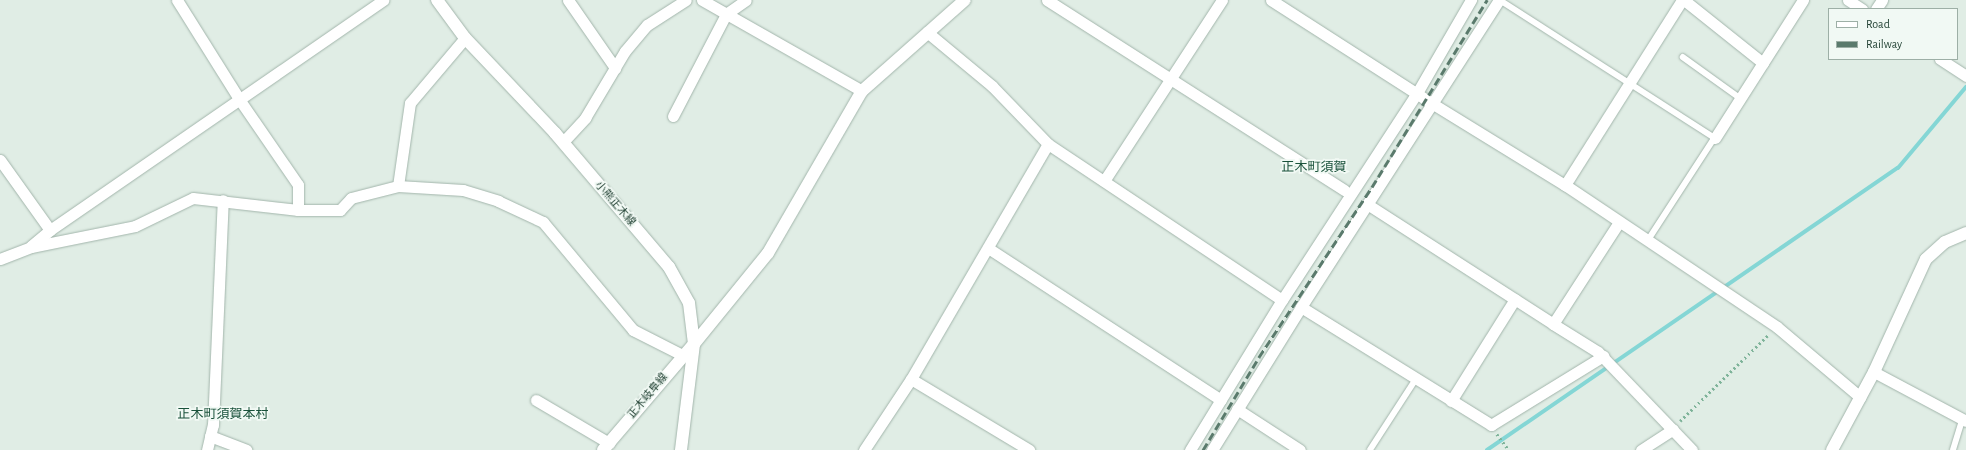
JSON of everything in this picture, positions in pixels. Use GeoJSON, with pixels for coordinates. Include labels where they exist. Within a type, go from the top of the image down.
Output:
{"type":"FeatureCollection","features":[{"type":"Feature","properties":{"kind":"street"},"geometry":{"type":"LineString","coordinates":[[176,0],[239,99],[298,184],[298,210]]}},
{"type":"Feature","properties":{"kind":"street"},"geometry":{"type":"LineString","coordinates":[[31,247],[50,230],[383,0]]}},
{"type":"Feature","properties":{"kind":"street","name":"小熊正木線"},"geometry":{"type":"LineString","coordinates":[[437,0],[465,38],[563,142],[669,267],[689,303],[694,344],[681,450]]}},
{"type":"Feature","properties":{"kind":"street"},"geometry":{"type":"LineString","coordinates":[[568,0],[615,68]]}},
{"type":"Feature","properties":{"kind":"street"},"geometry":{"type":"LineString","coordinates":[[563,142],[585,118],[625,51],[647,25],[686,0]]}},
{"type":"Feature","properties":{"kind":"street"},"geometry":{"type":"LineString","coordinates":[[702,0],[862,91]]}},
{"type":"Feature","properties":{"kind":"street"},"geometry":{"type":"LineString","coordinates":[[672,116],[726,14],[746,0]]}},
{"type":"Feature","properties":{"kind":"street","name":"正木岐阜線"},"geometry":{"type":"LineString","coordinates":[[606,446],[682,355],[694,344],[768,253],[862,91],[965,0]]}},
{"type":"Feature","properties":{"kind":"street"},"geometry":{"type":"LineString","coordinates":[[1047,0],[1344,190]]}},
{"type":"Feature","properties":{"kind":"street"},"geometry":{"type":"LineString","coordinates":[[1104,181],[1172,80],[1222,0]]}},
{"type":"Feature","properties":{"kind":"street"},"geometry":{"type":"LineString","coordinates":[[1271,0],[1434,104],[1565,185],[1777,327],[1860,397]]}},
{"type":"Feature","properties":{"kind":"street"},"geometry":{"type":"LineString","coordinates":[[1190,450],[1282,300],[1417,93],[1471,0]]}},
{"type":"Feature","properties":{"kind":"street"},"geometry":{"type":"LineString","coordinates":[[1212,450],[1301,307],[1500,0]]}},
{"type":"Feature","properties":{"kind":"street"},"geometry":{"type":"LineString","coordinates":[[1565,185],[1629,82],[1683,0],[1762,63]]}},
{"type":"Feature","properties":{"kind":"street"},"geometry":{"type":"LineString","coordinates":[[1715,138],[1803,0]]}},
{"type":"Feature","properties":{"kind":"street"},"geometry":{"type":"LineString","coordinates":[[1848,0],[1860,8]]}},
{"type":"Feature","properties":{"kind":"street"},"geometry":{"type":"LineString","coordinates":[[927,32],[992,86],[1048,144],[1282,300]]}},
{"type":"Feature","properties":{"kind":"street"},"geometry":{"type":"LineString","coordinates":[[398,186],[410,103],[465,38]]}},
{"type":"Feature","properties":{"kind":"street"},"geometry":{"type":"LineString","coordinates":[[1942,60],[1962,73]]}},
{"type":"Feature","properties":{"kind":"street"},"geometry":{"type":"LineString","coordinates":[[864,450],[911,379],[1048,144]]}},
{"type":"Feature","properties":{"kind":"street"},"geometry":{"type":"LineString","coordinates":[[0,160],[50,230]]}},
{"type":"Feature","properties":{"kind":"street"},"geometry":{"type":"LineString","coordinates":[[0,259],[31,247],[135,226],[194,198],[223,200],[298,210],[340,210],[351,198],[398,186],[463,190],[498,201],[543,222],[633,330],[682,355]]}},
{"type":"Feature","properties":{"kind":"street"},"geometry":{"type":"LineString","coordinates":[[207,450],[213,425],[223,200]]}},
{"type":"Feature","properties":{"kind":"street"},"geometry":{"type":"LineString","coordinates":[[1367,204],[1603,356],[1692,450]]}},
{"type":"Feature","properties":{"kind":"street"},"geometry":{"type":"LineString","coordinates":[[1554,324],[1619,222]]}},
{"type":"Feature","properties":{"kind":"street"},"geometry":{"type":"LineString","coordinates":[[1832,450],[1874,372],[1926,259],[1945,242],[1966,233]]}},
{"type":"Feature","properties":{"kind":"street"},"geometry":{"type":"LineString","coordinates":[[988,248],[1221,400]]}},
{"type":"Feature","properties":{"kind":"street"},"geometry":{"type":"LineString","coordinates":[[1451,401],[1515,299]]}},
{"type":"Feature","properties":{"kind":"street"},"geometry":{"type":"LineString","coordinates":[[1301,307],[1491,425],[1603,356]]}},
{"type":"Feature","properties":{"kind":"street"},"geometry":{"type":"LineString","coordinates":[[1874,372],[1964,421]]}},
{"type":"Feature","properties":{"kind":"street"},"geometry":{"type":"LineString","coordinates":[[911,379],[1029,450]]}},
{"type":"Feature","properties":{"kind":"street"},"geometry":{"type":"LineString","coordinates":[[536,400],[606,446]]}},
{"type":"Feature","properties":{"kind":"street"},"geometry":{"type":"LineString","coordinates":[[1237,409],[1300,450]]}},
{"type":"Feature","properties":{"kind":"street"},"geometry":{"type":"LineString","coordinates":[[1641,450],[1673,429]]}},
{"type":"Feature","properties":{"kind":"street"},"geometry":{"type":"LineString","coordinates":[[210,436],[246,450]]}},
{"type":"Feature","properties":{"kind":"lane"},"geometry":{"type":"LineString","coordinates":[[1500,0],[1715,138],[1648,241]]}},
{"type":"Feature","properties":{"kind":"lane"},"geometry":{"type":"LineString","coordinates":[[1683,57],[1740,98]]}},
{"type":"Feature","properties":{"kind":"lane"},"geometry":{"type":"LineString","coordinates":[[1370,450],[1416,379]]}},
{"type":"Feature","properties":{"kind":"lane"},"geometry":{"type":"LineString","coordinates":[[1953,450],[1964,421]]}},
{"type":"Feature","properties":{"kind":"path"},"geometry":{"type":"LineString","coordinates":[[1673,429],[1777,327]]}},
{"type":"Feature","properties":{"kind":"path"},"geometry":{"type":"LineString","coordinates":[[1491,425],[1509,450]]}},
{"type":"Feature","properties":{"kind":"waterway"},"geometry":{"type":"LineString","coordinates":[[1487,450],[1898,168],[1966,87]]}},
{"type":"Feature","properties":{"kind":"railway"},"geometry":{"type":"LineString","coordinates":[[1203,450],[1259,357],[1372,187],[1487,0]]}},
{"type":"Feature","properties":{"kind":"district","name":"正木町須賀"},"geometry":{"type":"Point","coordinates":[1314,168]}},
{"type":"Feature","properties":{"kind":"district","name":"正木町須賀本村"},"geometry":{"type":"Point","coordinates":[223,415]}}]}
